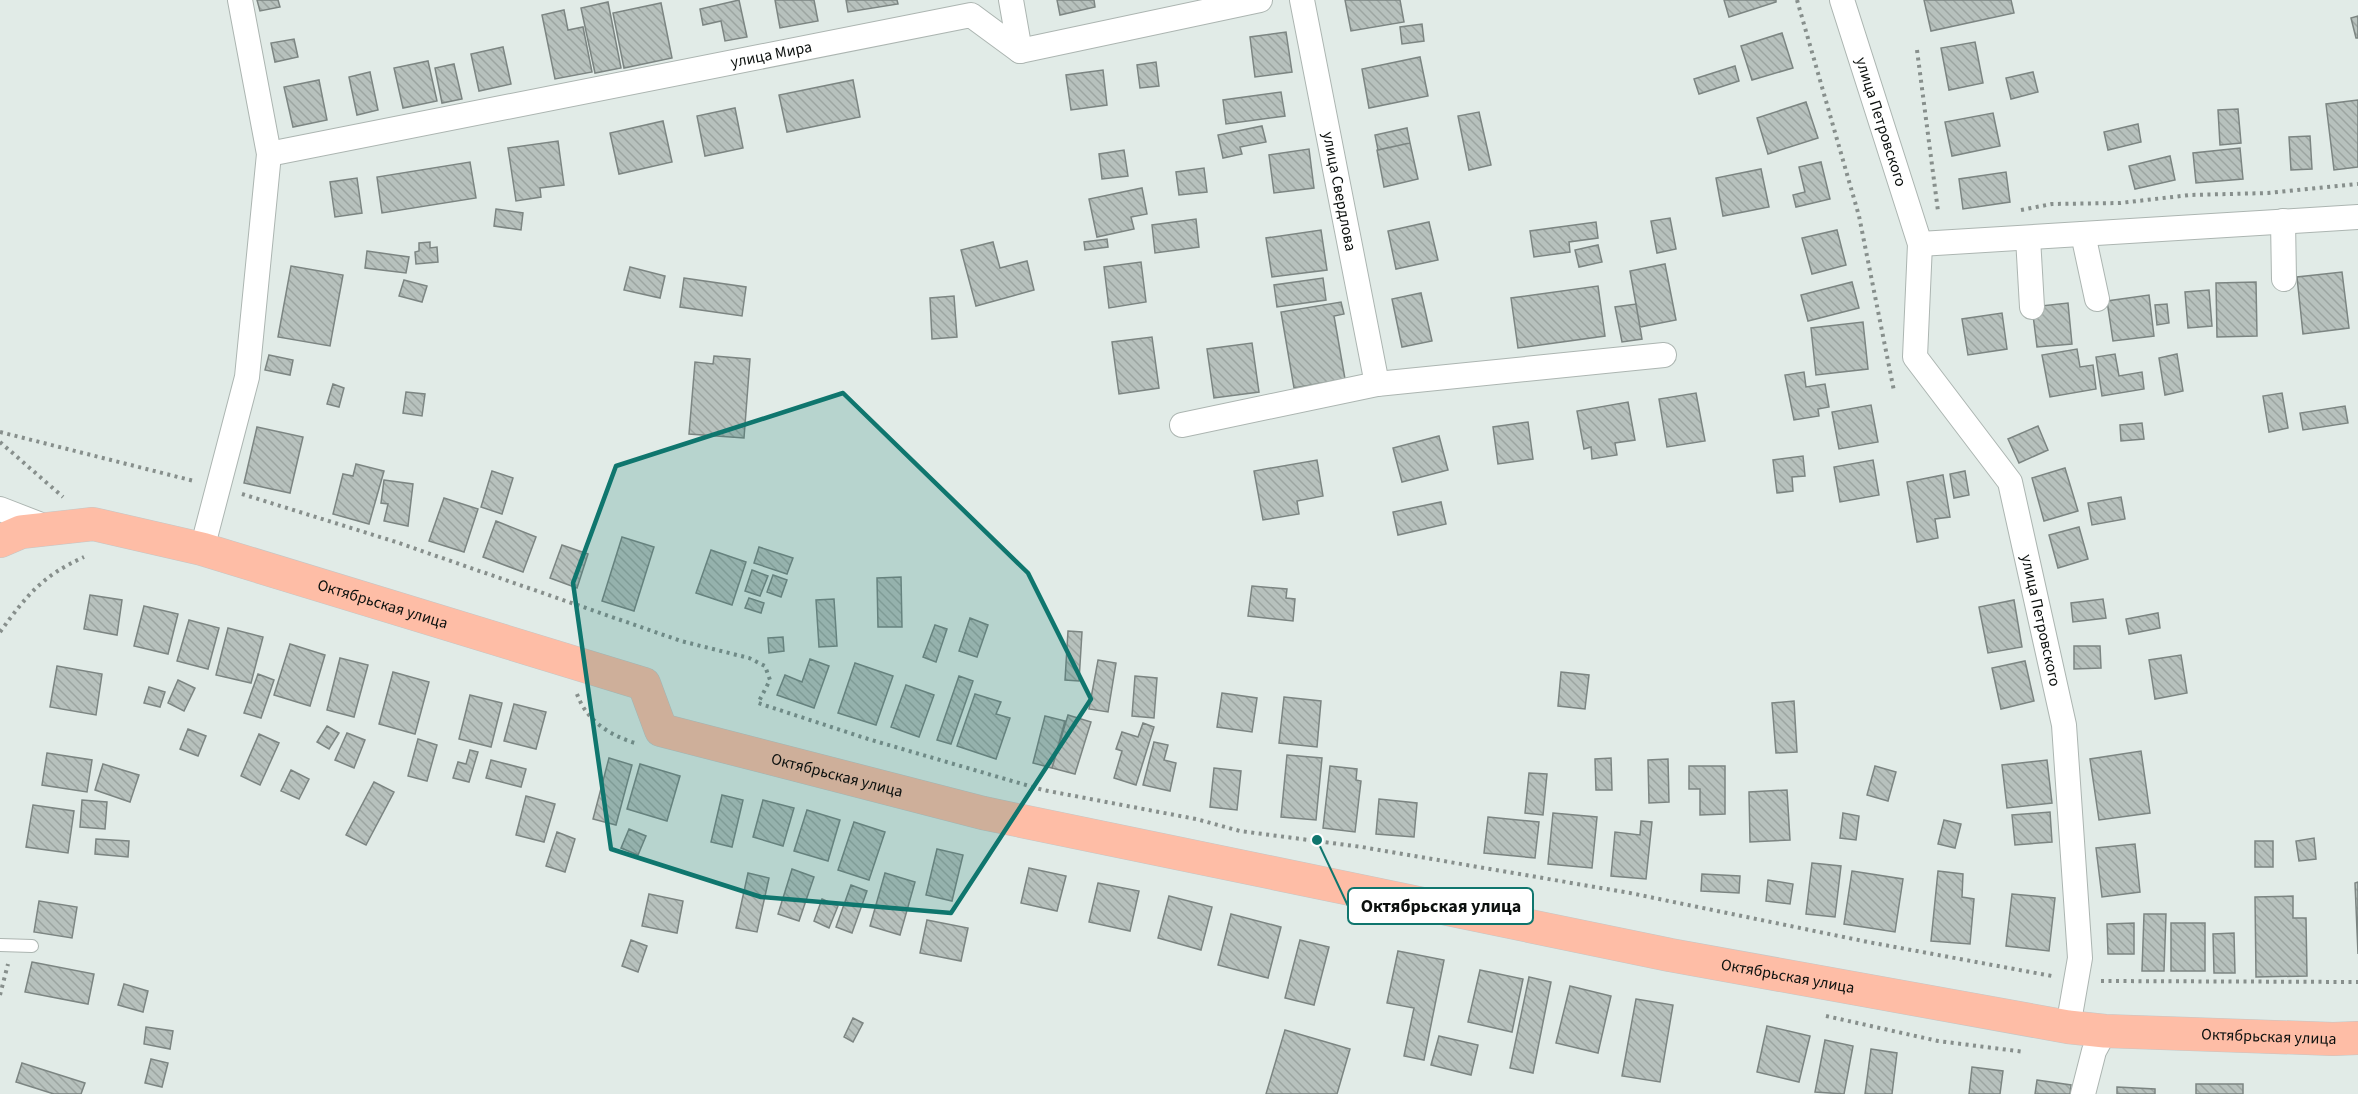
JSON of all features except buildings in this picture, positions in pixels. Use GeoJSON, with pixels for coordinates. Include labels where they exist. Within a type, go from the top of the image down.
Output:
{"type":"FeatureCollection","features":[{"type":"Feature","properties":{"kind":"main road","name":"Октябрьская улица"},"geometry":{"type":"LineString","coordinates":[[0,541],[21,532],[51,529],[91,539],[202,549],[644,684],[661,730],[960,807],[1670,955],[2068,1027],[2105,1031],[2333,1040],[2358,1038]]}},
{"type":"Feature","properties":{"kind":"street"},"geometry":{"type":"LineString","coordinates":[[202,549],[247,377],[269,154],[240,0]]}},
{"type":"Feature","properties":{"kind":"street"},"geometry":{"type":"LineString","coordinates":[[1011,0],[1020,51],[1260,0]]}},
{"type":"Feature","properties":{"kind":"street","name":"улица Свердлова"},"geometry":{"type":"LineString","coordinates":[[1302,0],[1377,384]]}},
{"type":"Feature","properties":{"kind":"street","name":"улица Петровского"},"geometry":{"type":"LineString","coordinates":[[1842,0],[1920,244],[1915,357],[2010,482],[2064,725],[2080,958],[2068,1027]]}},
{"type":"Feature","properties":{"kind":"street","name":"улица Мира"},"geometry":{"type":"LineString","coordinates":[[269,154],[971,15],[1020,51]]}},
{"type":"Feature","properties":{"kind":"street"},"geometry":{"type":"LineString","coordinates":[[1920,244],[2358,217]]}},
{"type":"Feature","properties":{"kind":"street"},"geometry":{"type":"LineString","coordinates":[[2283,221],[2284,279]]}},
{"type":"Feature","properties":{"kind":"street"},"geometry":{"type":"LineString","coordinates":[[2083,234],[2097,298]]}},
{"type":"Feature","properties":{"kind":"street"},"geometry":{"type":"LineString","coordinates":[[2028,237],[2032,307]]}},
{"type":"Feature","properties":{"kind":"street"},"geometry":{"type":"LineString","coordinates":[[1182,425],[1377,384],[1664,355]]}},
{"type":"Feature","properties":{"kind":"street"},"geometry":{"type":"LineString","coordinates":[[0,509],[51,529]]}},
{"type":"Feature","properties":{"kind":"street"},"geometry":{"type":"LineString","coordinates":[[2083,1094],[2094,1051],[2105,1031]]}},
{"type":"Feature","properties":{"kind":"lane"},"geometry":{"type":"LineString","coordinates":[[6,945],[32,946]]}},
{"type":"Feature","properties":{"kind":"path"},"geometry":{"type":"LineString","coordinates":[[1797,0],[1859,216],[1894,391]]}},
{"type":"Feature","properties":{"kind":"path"},"geometry":{"type":"LineString","coordinates":[[1917,50],[1940,220]]}},
{"type":"Feature","properties":{"kind":"path"},"geometry":{"type":"LineString","coordinates":[[2017,211],[2052,204],[2120,203],[2190,195],[2268,193],[2358,184]]}},
{"type":"Feature","properties":{"kind":"path"},"geometry":{"type":"LineString","coordinates":[[0,432],[219,487],[396,542],[681,641],[749,658],[765,666],[770,680],[759,703],[868,739],[1043,790],[1185,817],[1240,831],[1362,847],[1630,893],[1868,942],[2077,981],[2358,982]]}},
{"type":"Feature","properties":{"kind":"path"},"geometry":{"type":"LineString","coordinates":[[0,442],[91,539],[26,596],[0,632]]}},
{"type":"Feature","properties":{"kind":"path"},"geometry":{"type":"LineString","coordinates":[[0,995],[6,945]]}},
{"type":"Feature","properties":{"kind":"highlighted area"},"geometry":{"type":"Polygon","coordinates":[[[843,393],[1028,573],[1091,699],[951,913],[761,897],[611,849],[573,583],[616,466],[843,393]]]}},
{"type":"Feature","properties":{"kind":"place","name":"Октябрьская улица"},"geometry":{"type":"Point","coordinates":[1317,840]}}]}
